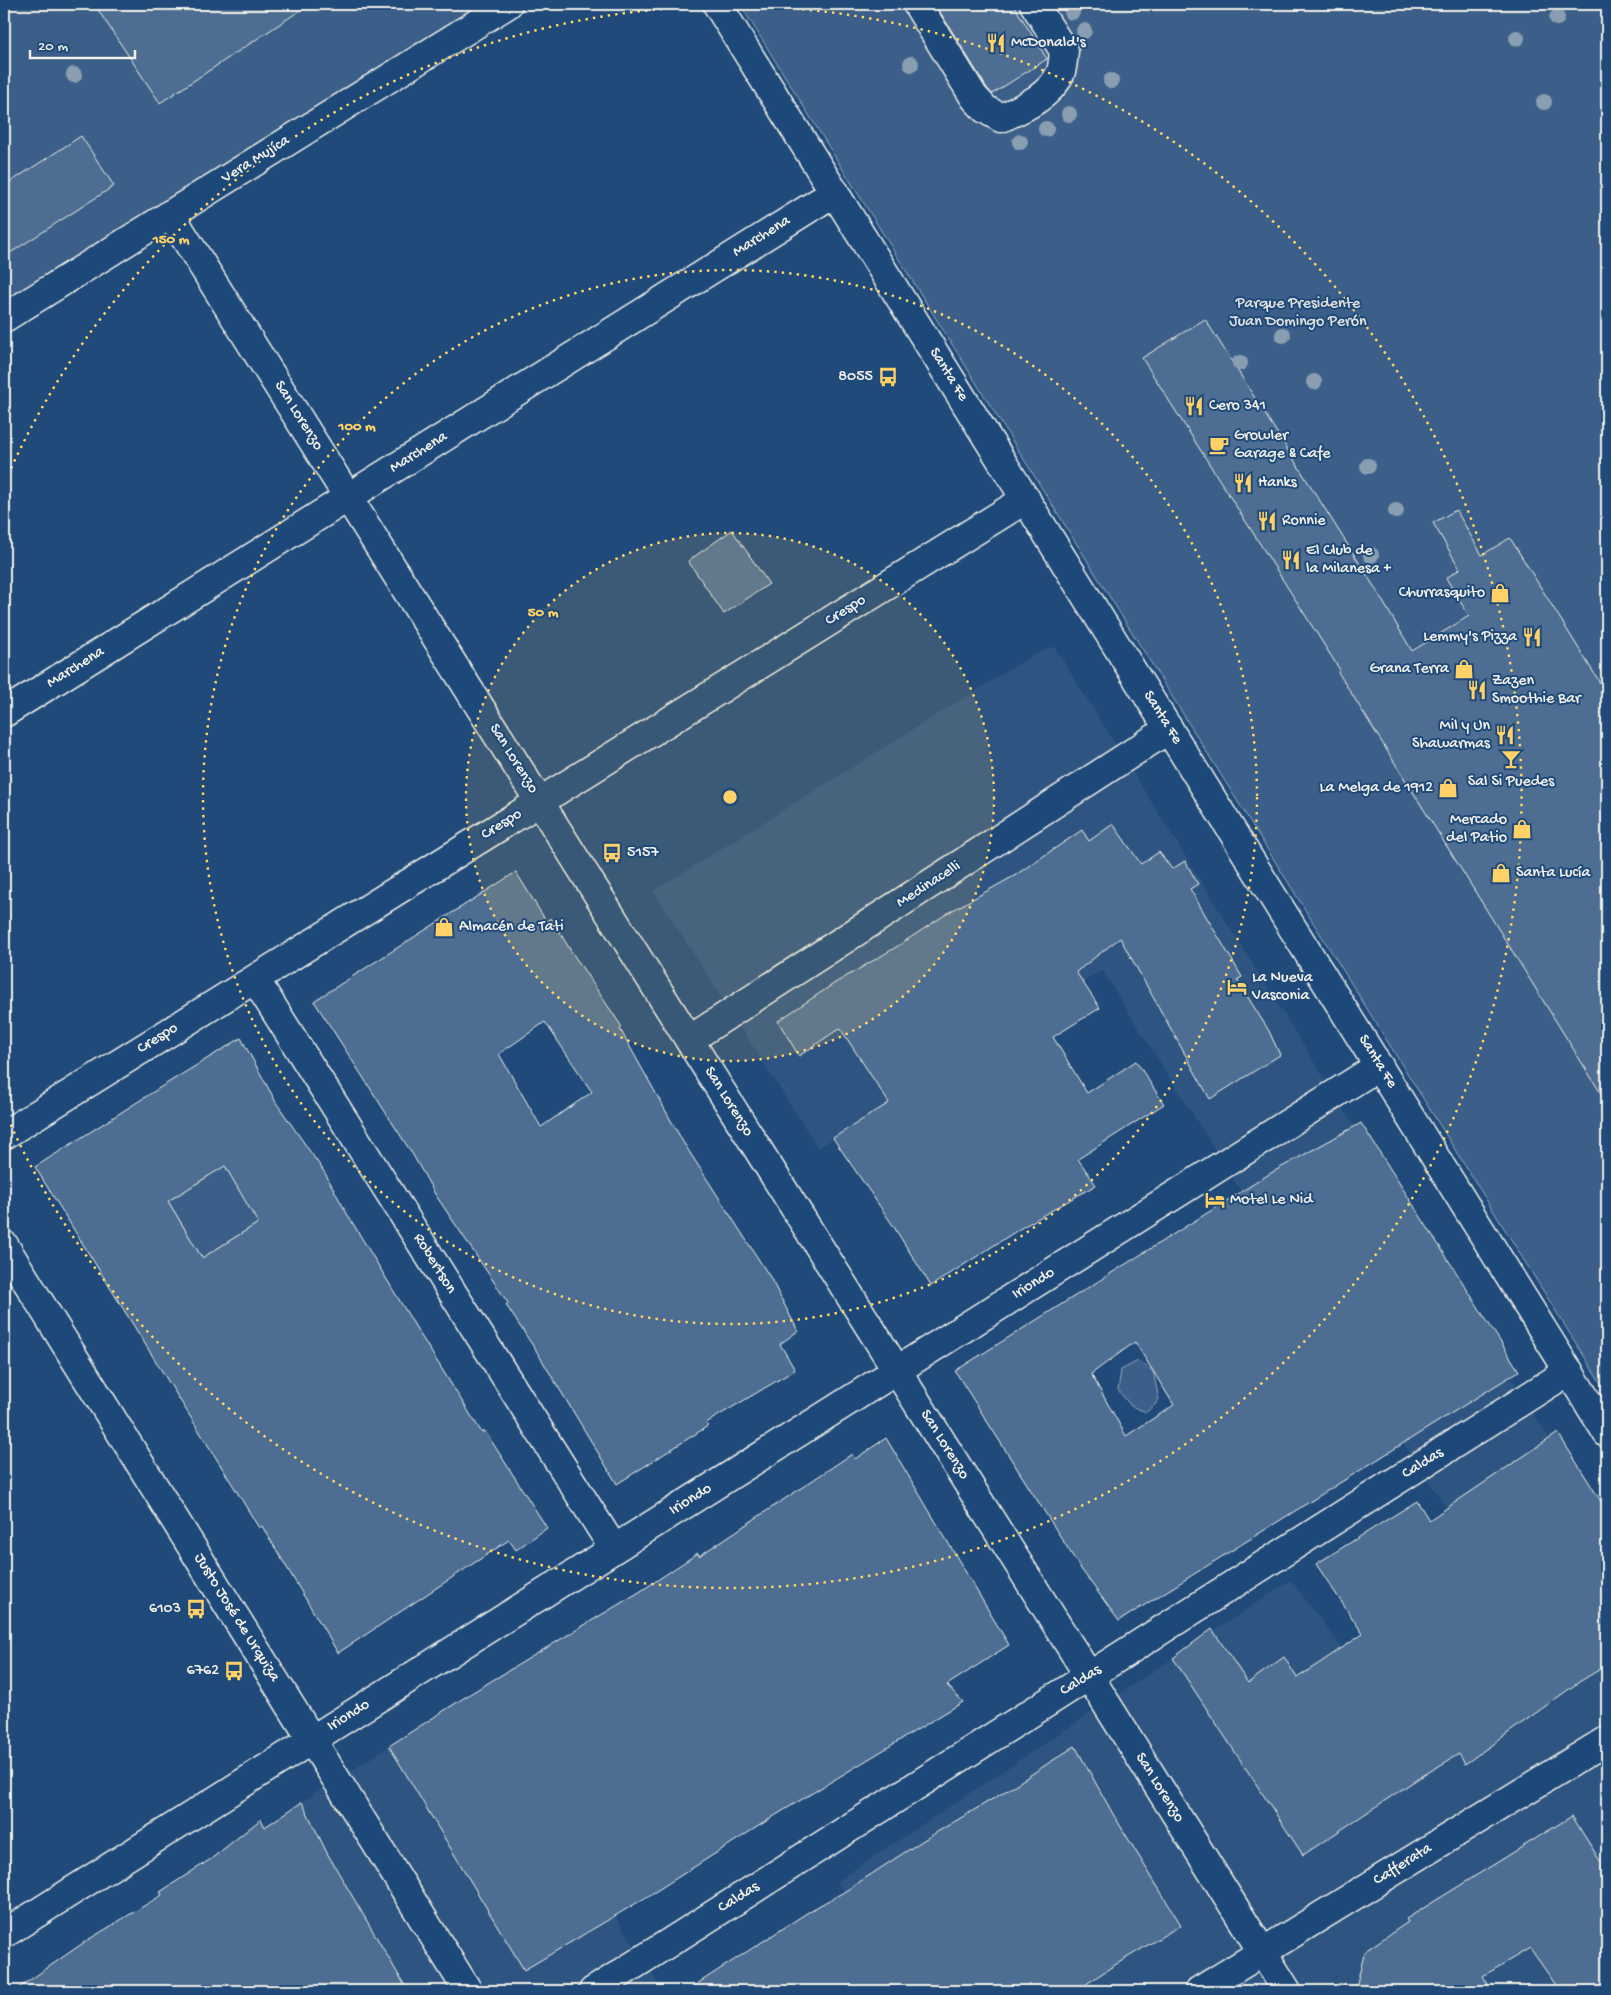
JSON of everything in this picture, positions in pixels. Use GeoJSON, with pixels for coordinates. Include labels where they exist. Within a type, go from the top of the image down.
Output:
{"type":"FeatureCollection","features":[{"type":"Feature","properties":{"kind":"street","name":"Vera Mujíca"},"geometry":{"type":"LineString","coordinates":[[4,318],[508,4]]}},
{"type":"Feature","properties":{"kind":"street","name":"Santa Fe"},"geometry":{"type":"LineString","coordinates":[[718,4],[1607,1433]]}},
{"type":"Feature","properties":{"kind":"street"},"geometry":{"type":"LineString","coordinates":[[917,4],[974,97],[985,109],[1001,118],[1025,106],[1048,91],[1060,74],[1064,51],[1034,4]]}},
{"type":"Feature","properties":{"kind":"street","name":"Marchena"},"geometry":{"type":"LineString","coordinates":[[4,713],[835,192]]}},
{"type":"Feature","properties":{"kind":"street","name":"San Lorenzo"},"geometry":{"type":"LineString","coordinates":[[170,214],[1286,1991]]}},
{"type":"Feature","properties":{"kind":"street","name":"Crespo"},"geometry":{"type":"LineString","coordinates":[[4,1135],[1026,499]]}},
{"type":"Feature","properties":{"kind":"street","name":"Medinacelli"},"geometry":{"type":"LineString","coordinates":[[689,1040],[1169,729]]}},
{"type":"Feature","properties":{"kind":"street","name":"Robertson"},"geometry":{"type":"LineString","coordinates":[[254,979],[614,1549]]}},
{"type":"Feature","properties":{"kind":"street","name":"Iriondo"},"geometry":{"type":"LineString","coordinates":[[4,1934],[1379,1066]]}},
{"type":"Feature","properties":{"kind":"street","name":"Justo José de Urquiza"},"geometry":{"type":"LineString","coordinates":[[4,1245],[468,1991]]}},
{"type":"Feature","properties":{"kind":"street","name":"Caldas"},"geometry":{"type":"LineString","coordinates":[[593,1991],[1569,1372]]}},
{"type":"Feature","properties":{"kind":"street","name":"Cafferata"},"geometry":{"type":"LineString","coordinates":[[1199,1991],[1607,1740]]}},
{"type":"Feature","properties":{"kind":"shaded area"},"geometry":{"type":"Polygon","coordinates":[[[1054,646],[1607,1531],[1607,1991],[837,1991],[887,1961],[837,1881],[1291,1580],[1366,1680],[1504,1594],[1335,1341],[1102,970],[818,1148],[653,891],[1026,659],[1054,646]]]}},
{"type":"Feature","properties":{"kind":"shaded area"},"geometry":{"type":"Polygon","coordinates":[[[473,1693],[663,1991],[218,1991],[160,1892],[473,1693]]]}},
{"type":"Feature","properties":{"kind":"green space"},"geometry":{"type":"Polygon","coordinates":[[[4,4],[508,4],[4,318],[4,4]]]}},
{"type":"Feature","properties":{"kind":"green space","name":"Parque Presidente Juan Domingo Perón"},"geometry":{"type":"Polygon","coordinates":[[[740,4],[1607,4],[1607,1393],[827,144],[740,4]]]}},
{"type":"Feature","properties":{"kind":"green space"},"geometry":{"type":"Polygon","coordinates":[[[224,1163],[258,1223],[202,1258],[168,1201],[209,1176],[208,1172],[224,1163]]]}},
{"type":"Feature","properties":{"kind":"green space"},"geometry":{"type":"Polygon","coordinates":[[[1138,1361],[1153,1371],[1159,1399],[1146,1412],[1131,1406],[1118,1390],[1121,1370],[1138,1361]]]}},
{"type":"Feature","properties":{"kind":"building"},"geometry":{"type":"Polygon","coordinates":[[[94,4],[310,4],[160,103],[94,4]]]}},
{"type":"Feature","properties":{"kind":"building","name":"McDonald's"},"geometry":{"type":"Polygon","coordinates":[[[935,4],[1013,4],[1047,59],[992,94],[935,4]]]}},
{"type":"Feature","properties":{"kind":"building"},"geometry":{"type":"Polygon","coordinates":[[[81,136],[114,186],[4,257],[4,186],[81,136]]]}},
{"type":"Feature","properties":{"kind":"building","name":"Mercado del Patio"},"geometry":{"type":"Polygon","coordinates":[[[1205,319],[1375,588],[1412,651],[1469,616],[1446,578],[1460,569],[1433,523],[1456,510],[1482,555],[1510,538],[1607,694],[1607,1103],[1338,672],[1340,670],[1142,358],[1205,319]]]}},
{"type":"Feature","properties":{"kind":"building"},"geometry":{"type":"Polygon","coordinates":[[[732,530],[769,584],[724,614],[688,561],[732,530]]]}},
{"type":"Feature","properties":{"kind":"building"},"geometry":{"type":"Polygon","coordinates":[[[1113,824],[1141,864],[1159,852],[1172,869],[1185,861],[1198,884],[1190,889],[1242,977],[1237,980],[1269,1031],[1280,1055],[1210,1099],[1120,938],[1076,972],[1100,1008],[1053,1037],[1087,1093],[1136,1061],[1164,1104],[1078,1159],[1096,1185],[1021,1228],[931,1286],[892,1224],[833,1138],[889,1103],[840,1028],[799,1056],[778,1021],[951,911],[1014,876],[1082,830],[1089,841],[1113,824]]]}},
{"type":"Feature","properties":{"kind":"building"},"geometry":{"type":"Polygon","coordinates":[[[516,872],[546,921],[551,918],[622,1027],[620,1029],[683,1142],[770,1277],[798,1331],[780,1344],[795,1370],[706,1423],[708,1426],[617,1484],[537,1352],[506,1305],[508,1303],[435,1194],[413,1155],[314,1001],[516,872]],[[545,1022],[499,1054],[541,1127],[592,1092],[545,1022]]]}},
{"type":"Feature","properties":{"kind":"building"},"geometry":{"type":"Polygon","coordinates":[[[241,1038],[277,1104],[325,1173],[346,1212],[418,1331],[482,1433],[485,1431],[547,1528],[516,1550],[509,1540],[338,1653],[262,1526],[259,1528],[35,1167],[241,1038]],[[225,1166],[168,1201],[202,1258],[258,1223],[225,1166]]]}},
{"type":"Feature","properties":{"kind":"building"},"geometry":{"type":"Polygon","coordinates":[[[1361,1123],[1519,1371],[1119,1621],[1081,1569],[955,1371],[1271,1173],[1361,1123]],[[1135,1342],[1091,1374],[1126,1436],[1174,1405],[1135,1342]]]}},
{"type":"Feature","properties":{"kind":"building"},"geometry":{"type":"Polygon","coordinates":[[[1558,1433],[1607,1511],[1607,1665],[1579,1682],[1465,1764],[1459,1754],[1419,1778],[1303,1855],[1173,1658],[1212,1629],[1248,1683],[1284,1657],[1297,1678],[1363,1634],[1316,1564],[1417,1501],[1429,1520],[1558,1433]]]}},
{"type":"Feature","properties":{"kind":"building"},"geometry":{"type":"Polygon","coordinates":[[[886,1438],[1009,1645],[947,1685],[963,1702],[776,1815],[650,1895],[524,1970],[389,1746],[473,1692],[641,1591],[698,1553],[699,1556],[852,1454],[855,1459],[886,1438]]]}},
{"type":"Feature","properties":{"kind":"building"},"geometry":{"type":"Polygon","coordinates":[[[1075,1746],[1113,1814],[1181,1925],[1076,1991],[686,1991],[813,1909],[844,1892],[1075,1746]]]}},
{"type":"Feature","properties":{"kind":"building"},"geometry":{"type":"Polygon","coordinates":[[[302,1802],[327,1853],[408,1991],[14,1991],[86,1941],[162,1895],[160,1892],[211,1859],[261,1819],[265,1827],[302,1802]]]}},
{"type":"Feature","properties":{"kind":"building"},"geometry":{"type":"Polygon","coordinates":[[[1572,1816],[1607,1872],[1607,1991],[1560,1991],[1530,1948],[1483,1976],[1492,1991],[1355,1991],[1365,1951],[1408,1922],[1406,1919],[1572,1816]]]}},
{"type":"Feature","properties":{"kind":"place","name":"McDonald's"},"geometry":{"type":"Point","coordinates":[996,43]}},
{"type":"Feature","properties":{"kind":"place","name":"8055"},"geometry":{"type":"Point","coordinates":[888,377]}},
{"type":"Feature","properties":{"kind":"place","name":"Cero 341"},"geometry":{"type":"Point","coordinates":[1194,406]}},
{"type":"Feature","properties":{"kind":"place","name":"Growler Garage & Cafe"},"geometry":{"type":"Point","coordinates":[1219,445]}},
{"type":"Feature","properties":{"kind":"place","name":"Hanks"},"geometry":{"type":"Point","coordinates":[1243,483]}},
{"type":"Feature","properties":{"kind":"place","name":"Ronnie"},"geometry":{"type":"Point","coordinates":[1267,521]}},
{"type":"Feature","properties":{"kind":"place","name":"El Club de la Milanesa +"},"geometry":{"type":"Point","coordinates":[1291,560]}},
{"type":"Feature","properties":{"kind":"place","name":"Churrasquito"},"geometry":{"type":"Point","coordinates":[1500,593]}},
{"type":"Feature","properties":{"kind":"place","name":"Lemmy's Pizza"},"geometry":{"type":"Point","coordinates":[1532,637]}},
{"type":"Feature","properties":{"kind":"place","name":"Grana Terra"},"geometry":{"type":"Point","coordinates":[1464,669]}},
{"type":"Feature","properties":{"kind":"place","name":"Zazen Smoothie Bar"},"geometry":{"type":"Point","coordinates":[1477,690]}},
{"type":"Feature","properties":{"kind":"place","name":"Mil y Un Shawarmas"},"geometry":{"type":"Point","coordinates":[1505,735]}},
{"type":"Feature","properties":{"kind":"place","name":"Sal Si Puedes"},"geometry":{"type":"Point","coordinates":[1511,759]}},
{"type":"Feature","properties":{"kind":"place","name":"La Melga de 1912"},"geometry":{"type":"Point","coordinates":[1448,788]}},
{"type":"Feature","properties":{"kind":"place","name":"Mercado del Patio"},"geometry":{"type":"Point","coordinates":[1522,829]}},
{"type":"Feature","properties":{"kind":"place","name":"5157"},"geometry":{"type":"Point","coordinates":[612,853]}},
{"type":"Feature","properties":{"kind":"place","name":"Santa Lucía"},"geometry":{"type":"Point","coordinates":[1501,873]}},
{"type":"Feature","properties":{"kind":"place","name":"Almacén de Tati"},"geometry":{"type":"Point","coordinates":[444,927]}},
{"type":"Feature","properties":{"kind":"place","name":"La Nueva Vasconia"},"geometry":{"type":"Point","coordinates":[1237,987]}},
{"type":"Feature","properties":{"kind":"place","name":"Motel Le Nid"},"geometry":{"type":"Point","coordinates":[1215,1200]}},
{"type":"Feature","properties":{"kind":"place","name":"6103"},"geometry":{"type":"Point","coordinates":[196,1609]}},
{"type":"Feature","properties":{"kind":"place","name":"6762"},"geometry":{"type":"Point","coordinates":[234,1671]}}]}
